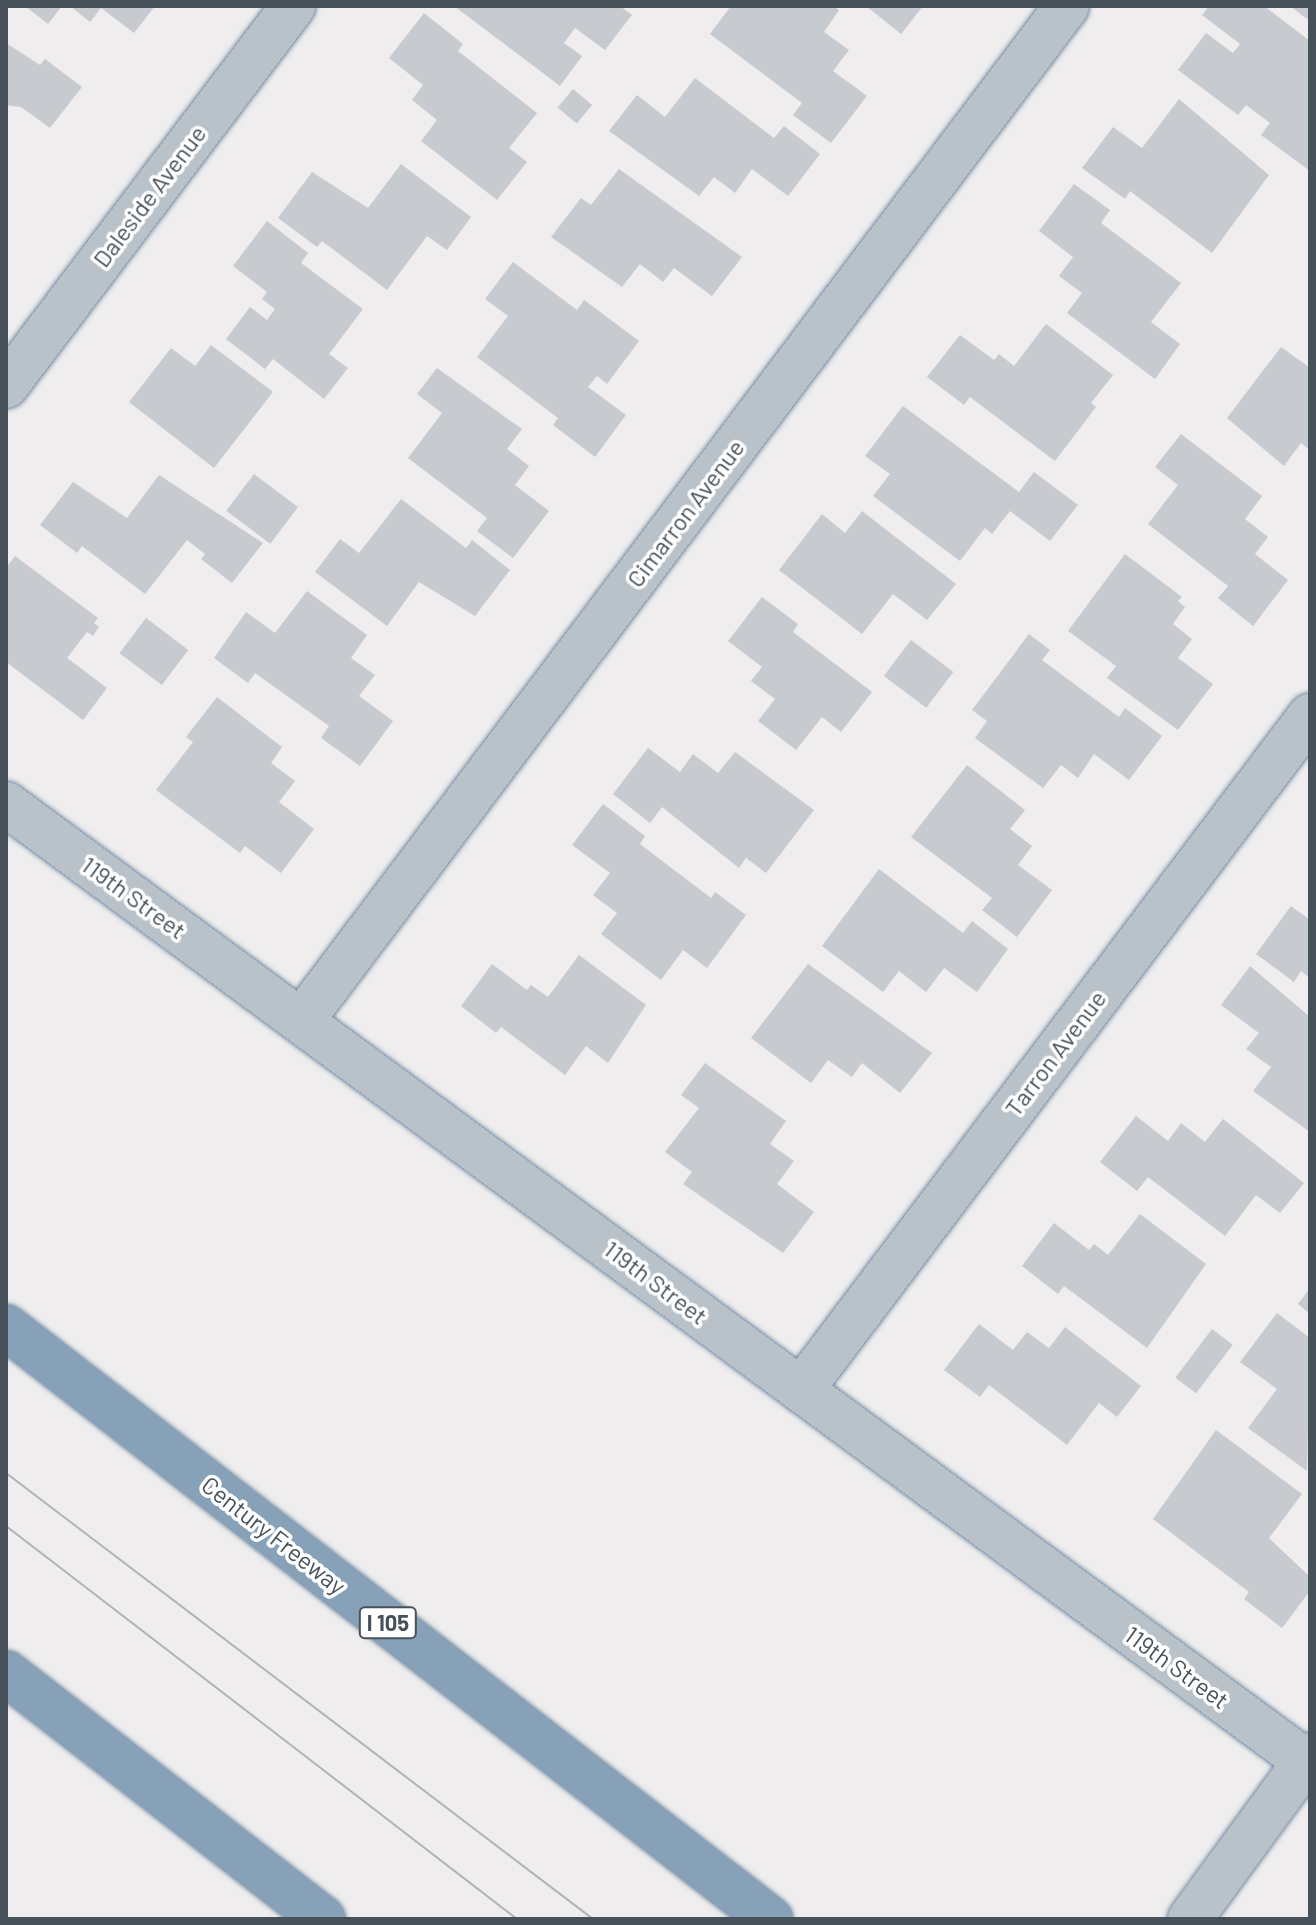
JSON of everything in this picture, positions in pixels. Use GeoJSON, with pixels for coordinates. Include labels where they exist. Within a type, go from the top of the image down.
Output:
{"type":"FeatureCollection","features":[{"type":"Feature","properties":{"kind":"highway","name":"Century Freeway"},"geometry":{"type":"LineString","coordinates":[[6,1327],[770,1919]]}},
{"type":"Feature","properties":{"kind":"highway"},"geometry":{"type":"LineString","coordinates":[[6,1673],[323,1919]]}},
{"type":"Feature","properties":{"kind":"street","name":"Daleside Avenue"},"geometry":{"type":"LineString","coordinates":[[6,386],[293,6]]}},
{"type":"Feature","properties":{"kind":"street","name":"Cimarron Avenue"},"geometry":{"type":"LineString","coordinates":[[302,1020],[1067,6]]}},
{"type":"Feature","properties":{"kind":"street","name":"Tarron Avenue"},"geometry":{"type":"LineString","coordinates":[[801,1390],[1310,716]]}},
{"type":"Feature","properties":{"kind":"street","name":"119th Street"},"geometry":{"type":"LineString","coordinates":[[6,804],[801,1390],[1308,1758]]}},
{"type":"Feature","properties":{"kind":"street"},"geometry":{"type":"LineString","coordinates":[[1197,1910],[1308,1758]]}},
{"type":"Feature","properties":{"kind":"building"},"geometry":{"type":"Polygon","coordinates":[[[25,6],[62,6],[48,24],[25,6]]]}},
{"type":"Feature","properties":{"kind":"building"},"geometry":{"type":"Polygon","coordinates":[[[70,6],[155,6],[134,33],[101,8],[90,22],[70,6]]]}},
{"type":"Feature","properties":{"kind":"building"},"geometry":{"type":"Polygon","coordinates":[[[454,6],[620,6],[632,15],[605,50],[575,28],[564,43],[582,56],[560,86],[454,6]]]}},
{"type":"Feature","properties":{"kind":"building"},"geometry":{"type":"Polygon","coordinates":[[[731,6],[833,6],[839,10],[824,32],[849,50],[833,71],[867,96],[831,143],[793,115],[802,103],[710,34],[731,6]]]}},
{"type":"Feature","properties":{"kind":"building"},"geometry":{"type":"Polygon","coordinates":[[[866,6],[923,6],[901,34],[866,6]]]}},
{"type":"Feature","properties":{"kind":"building"},"geometry":{"type":"Polygon","coordinates":[[[1209,6],[1264,6],[1310,41],[1310,171],[1261,135],[1270,123],[1246,105],[1238,115],[1178,70],[1206,33],[1233,53],[1240,44],[1202,15],[1209,6]]]}},
{"type":"Feature","properties":{"kind":"building"},"geometry":{"type":"Polygon","coordinates":[[[1290,6],[1310,6],[1310,15],[1307,19],[1290,6]]]}},
{"type":"Feature","properties":{"kind":"building"},"geometry":{"type":"Polygon","coordinates":[[[424,13],[463,44],[458,51],[537,113],[509,148],[527,162],[497,200],[421,141],[437,120],[412,100],[423,85],[389,58],[424,13]]]}},
{"type":"Feature","properties":{"kind":"building"},"geometry":{"type":"Polygon","coordinates":[[[6,43],[40,65],[45,59],[82,87],[50,128],[21,107],[6,105],[6,43]]]}},
{"type":"Feature","properties":{"kind":"building"},"geometry":{"type":"Polygon","coordinates":[[[695,78],[774,138],[784,126],[820,154],[788,196],[752,169],[735,193],[714,177],[699,196],[609,131],[637,95],[665,117],[695,78]]]}},
{"type":"Feature","properties":{"kind":"building"},"geometry":{"type":"Polygon","coordinates":[[[573,89],[592,105],[577,123],[558,107],[573,89]]]}},
{"type":"Feature","properties":{"kind":"building"},"geometry":{"type":"Polygon","coordinates":[[[1179,99],[1269,175],[1212,253],[1130,191],[1125,199],[1082,168],[1113,127],[1142,148],[1179,99]]]}},
{"type":"Feature","properties":{"kind":"building"},"geometry":{"type":"Polygon","coordinates":[[[401,164],[471,217],[447,250],[427,236],[387,290],[322,241],[317,247],[278,218],[312,172],[368,208],[401,164]]]}},
{"type":"Feature","properties":{"kind":"building"},"geometry":{"type":"Polygon","coordinates":[[[619,169],[742,257],[712,296],[674,268],[663,282],[640,264],[622,287],[551,237],[581,198],[591,205],[619,169]]]}},
{"type":"Feature","properties":{"kind":"building"},"geometry":{"type":"Polygon","coordinates":[[[1074,184],[1110,210],[1101,223],[1181,283],[1151,322],[1180,344],[1155,379],[1067,313],[1082,293],[1059,276],[1073,257],[1039,231],[1074,184]]]}},
{"type":"Feature","properties":{"kind":"building"},"geometry":{"type":"Polygon","coordinates":[[[267,221],[308,253],[301,263],[363,309],[329,354],[348,368],[324,399],[273,359],[265,369],[226,339],[250,307],[267,320],[275,309],[262,299],[267,292],[233,266],[267,221]]]}},
{"type":"Feature","properties":{"kind":"building"},"geometry":{"type":"Polygon","coordinates":[[[513,262],[577,310],[584,300],[639,341],[607,384],[597,376],[588,387],[626,415],[595,457],[553,425],[558,418],[477,357],[508,316],[485,299],[513,262]]]}},
{"type":"Feature","properties":{"kind":"building"},"geometry":{"type":"Polygon","coordinates":[[[1046,324],[1113,375],[1091,403],[1096,407],[1055,461],[970,397],[964,405],[927,377],[960,335],[994,360],[999,354],[1014,366],[1046,324]]]}},
{"type":"Feature","properties":{"kind":"building"},"geometry":{"type":"Polygon","coordinates":[[[211,345],[273,392],[214,468],[129,402],[171,348],[195,366],[211,345]]]}},
{"type":"Feature","properties":{"kind":"building"},"geometry":{"type":"Polygon","coordinates":[[[1281,347],[1310,368],[1310,450],[1301,443],[1284,466],[1227,418],[1281,347]]]}},
{"type":"Feature","properties":{"kind":"building"},"geometry":{"type":"Polygon","coordinates":[[[437,368],[522,429],[507,449],[529,466],[515,485],[549,511],[513,558],[477,531],[487,518],[408,458],[442,413],[417,394],[437,368]]]}},
{"type":"Feature","properties":{"kind":"building"},"geometry":{"type":"Polygon","coordinates":[[[903,406],[1019,492],[1034,472],[1078,505],[1050,541],[1010,511],[992,534],[985,528],[960,561],[873,496],[890,474],[865,456],[903,406]]]}},
{"type":"Feature","properties":{"kind":"building"},"geometry":{"type":"Polygon","coordinates":[[[1181,434],[1262,496],[1245,519],[1268,537],[1255,554],[1288,580],[1253,626],[1218,598],[1228,586],[1148,524],[1178,485],[1155,467],[1181,434]]]}},
{"type":"Feature","properties":{"kind":"building"},"geometry":{"type":"Polygon","coordinates":[[[254,474],[298,507],[270,544],[226,511],[254,474]]]}},
{"type":"Feature","properties":{"kind":"building"},"geometry":{"type":"Polygon","coordinates":[[[159,475],[263,543],[232,583],[201,559],[205,554],[187,540],[145,594],[82,546],[77,553],[40,525],[73,482],[127,518],[159,475]]]}},
{"type":"Feature","properties":{"kind":"building"},"geometry":{"type":"Polygon","coordinates":[[[401,499],[466,548],[472,540],[510,570],[475,616],[419,582],[387,626],[315,572],[340,539],[359,553],[401,499]]]}},
{"type":"Feature","properties":{"kind":"building"},"geometry":{"type":"Polygon","coordinates":[[[862,511],[956,584],[927,620],[893,594],[862,634],[779,570],[822,514],[845,533],[862,511]]]}},
{"type":"Feature","properties":{"kind":"building"},"geometry":{"type":"Polygon","coordinates":[[[1125,554],[1182,597],[1178,601],[1185,607],[1173,624],[1192,639],[1178,658],[1213,684],[1178,730],[1107,678],[1116,666],[1068,631],[1125,554]]]}},
{"type":"Feature","properties":{"kind":"building"},"geometry":{"type":"Polygon","coordinates":[[[15,556],[98,618],[94,623],[99,627],[93,636],[87,632],[67,658],[107,688],[83,720],[6,662],[6,568],[15,556]]]}},
{"type":"Feature","properties":{"kind":"building"},"geometry":{"type":"Polygon","coordinates":[[[307,591],[367,635],[351,658],[375,675],[359,696],[393,721],[360,766],[321,738],[329,726],[255,673],[248,683],[214,658],[246,612],[275,633],[307,591]]]}},
{"type":"Feature","properties":{"kind":"building"},"geometry":{"type":"Polygon","coordinates":[[[762,597],[798,624],[793,632],[872,692],[841,732],[822,717],[796,750],[758,721],[775,699],[751,681],[762,667],[728,641],[762,597]]]}},
{"type":"Feature","properties":{"kind":"building"},"geometry":{"type":"Polygon","coordinates":[[[146,618],[188,650],[162,685],[120,653],[146,618]]]}},
{"type":"Feature","properties":{"kind":"building"},"geometry":{"type":"Polygon","coordinates":[[[1029,634],[1050,650],[1042,660],[1119,717],[1125,708],[1162,736],[1129,780],[1094,754],[1078,778],[1061,765],[1043,788],[975,738],[987,721],[972,710],[1029,634]]]}},
{"type":"Feature","properties":{"kind":"building"},"geometry":{"type":"Polygon","coordinates":[[[911,640],[953,672],[926,708],[884,676],[911,640]]]}},
{"type":"Feature","properties":{"kind":"building"},"geometry":{"type":"Polygon","coordinates":[[[217,697],[282,747],[271,763],[295,781],[279,802],[314,829],[281,873],[245,846],[240,853],[156,790],[193,742],[186,737],[217,697]]]}},
{"type":"Feature","properties":{"kind":"building"},"geometry":{"type":"Polygon","coordinates":[[[648,748],[680,772],[693,754],[718,773],[735,752],[814,810],[766,873],[746,858],[739,868],[662,807],[650,823],[613,794],[648,748]]]}},
{"type":"Feature","properties":{"kind":"building"},"geometry":{"type":"Polygon","coordinates":[[[967,765],[1025,810],[1010,829],[1032,846],[1018,865],[1052,890],[1017,937],[982,910],[992,898],[911,837],[967,765]]]}},
{"type":"Feature","properties":{"kind":"building"},"geometry":{"type":"Polygon","coordinates":[[[603,804],[645,836],[640,844],[711,898],[715,892],[746,915],[707,968],[683,950],[661,980],[601,934],[617,913],[593,895],[610,873],[572,845],[603,804]]]}},
{"type":"Feature","properties":{"kind":"building"},"geometry":{"type":"Polygon","coordinates":[[[879,869],[963,933],[972,921],[1008,949],[977,992],[944,968],[926,992],[899,971],[883,992],[822,946],[879,869]]]}},
{"type":"Feature","properties":{"kind":"building"},"geometry":{"type":"Polygon","coordinates":[[[1291,906],[1310,920],[1310,978],[1301,971],[1294,982],[1256,954],[1291,906]]]}},
{"type":"Feature","properties":{"kind":"building"},"geometry":{"type":"Polygon","coordinates":[[[579,955],[646,1005],[608,1063],[586,1046],[565,1075],[501,1027],[496,1033],[461,1006],[492,964],[527,990],[531,985],[548,997],[579,955]]]}},
{"type":"Feature","properties":{"kind":"building"},"geometry":{"type":"Polygon","coordinates":[[[808,964],[932,1053],[900,1093],[862,1063],[852,1077],[828,1060],[811,1083],[751,1038],[808,964]]]}},
{"type":"Feature","properties":{"kind":"building"},"geometry":{"type":"Polygon","coordinates":[[[1250,966],[1310,1017],[1310,1132],[1253,1091],[1271,1067],[1246,1049],[1259,1033],[1221,1005],[1250,966]]]}},
{"type":"Feature","properties":{"kind":"building"},"geometry":{"type":"Polygon","coordinates":[[[705,1063],[786,1121],[770,1144],[794,1161],[777,1184],[814,1212],[783,1253],[683,1184],[692,1172],[665,1152],[699,1108],[681,1095],[705,1063]]]}},
{"type":"Feature","properties":{"kind":"building"},"geometry":{"type":"Polygon","coordinates":[[[1136,1116],[1168,1141],[1181,1123],[1205,1142],[1223,1119],[1304,1183],[1280,1213],[1256,1195],[1225,1236],[1148,1177],[1137,1191],[1100,1162],[1136,1116]]]}},
{"type":"Feature","properties":{"kind":"building"},"geometry":{"type":"Polygon","coordinates":[[[1140,1214],[1206,1264],[1147,1348],[1064,1286],[1058,1294],[1022,1266],[1054,1223],[1089,1250],[1094,1244],[1108,1255],[1140,1214]]]}},
{"type":"Feature","properties":{"kind":"building"},"geometry":{"type":"Polygon","coordinates":[[[1310,1288],[1310,1314],[1298,1304],[1310,1288]]]}},
{"type":"Feature","properties":{"kind":"building"},"geometry":{"type":"Polygon","coordinates":[[[1277,1313],[1310,1338],[1307,1471],[1248,1428],[1277,1389],[1240,1362],[1277,1313]]]}},
{"type":"Feature","properties":{"kind":"building"},"geometry":{"type":"Polygon","coordinates":[[[979,1324],[1013,1350],[1027,1332],[1049,1348],[1065,1327],[1141,1386],[1117,1417],[1099,1403],[1067,1445],[989,1385],[980,1397],[944,1370],[979,1324]]]}},
{"type":"Feature","properties":{"kind":"building"},"geometry":{"type":"Polygon","coordinates":[[[1212,1329],[1233,1345],[1196,1393],[1175,1378],[1212,1329]]]}},
{"type":"Feature","properties":{"kind":"building"},"geometry":{"type":"Polygon","coordinates":[[[1216,1430],[1302,1494],[1269,1538],[1310,1577],[1310,1591],[1282,1628],[1244,1599],[1249,1592],[1153,1519],[1216,1430]]]}},
{"type":"Feature","properties":{"kind":"tram line"},"geometry":{"type":"LineString","coordinates":[[6,1473],[593,1919]]}},
{"type":"Feature","properties":{"kind":"tram line"},"geometry":{"type":"LineString","coordinates":[[6,1526],[517,1919]]}}]}
